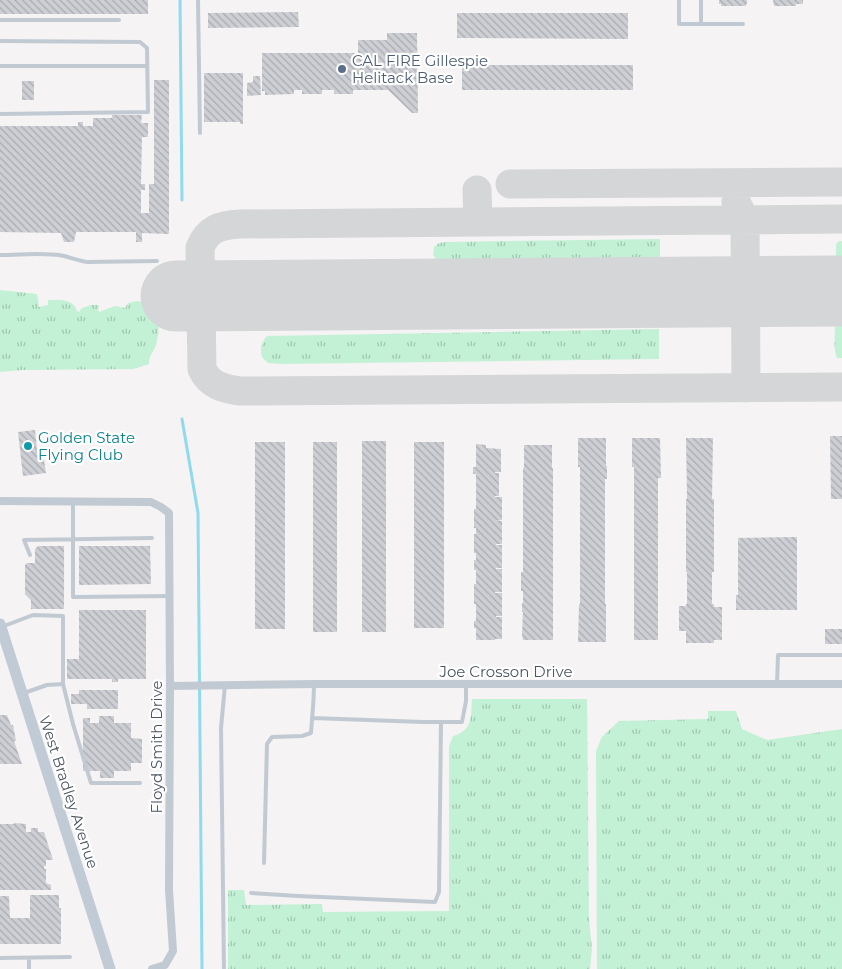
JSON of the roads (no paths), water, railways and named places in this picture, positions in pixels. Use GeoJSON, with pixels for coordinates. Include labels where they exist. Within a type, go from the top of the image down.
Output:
{"type":"FeatureCollection","features":[{"type":"Feature","properties":{"kind":"main road","name":"West Bradley Avenue"},"geometry":{"type":"LineString","coordinates":[[0,625],[110,969]]}},
{"type":"Feature","properties":{"kind":"street"},"geometry":{"type":"LineString","coordinates":[[0,501],[73,502]]}},
{"type":"Feature","properties":{"kind":"street","name":"Floyd Smith Drive"},"geometry":{"type":"LineString","coordinates":[[73,502],[151,502],[169,513],[169,890],[173,951],[165,965],[152,969]]}},
{"type":"Feature","properties":{"kind":"street","name":"Joe Crosson Drive"},"geometry":{"type":"LineString","coordinates":[[170,686],[314,684],[842,684]]}},
{"type":"Feature","properties":{"kind":"lane"},"geometry":{"type":"LineString","coordinates":[[198,0],[200,134]]}},
{"type":"Feature","properties":{"kind":"lane"},"geometry":{"type":"LineString","coordinates":[[679,0],[679,24],[743,24]]}},
{"type":"Feature","properties":{"kind":"lane"},"geometry":{"type":"LineString","coordinates":[[701,0],[701,24]]}},
{"type":"Feature","properties":{"kind":"lane"},"geometry":{"type":"LineString","coordinates":[[0,20],[119,20]]}},
{"type":"Feature","properties":{"kind":"lane"},"geometry":{"type":"LineString","coordinates":[[0,41],[140,42],[147,48],[148,112],[0,114]]}},
{"type":"Feature","properties":{"kind":"lane"},"geometry":{"type":"LineString","coordinates":[[0,66],[147,66]]}},
{"type":"Feature","properties":{"kind":"lane"},"geometry":{"type":"LineString","coordinates":[[0,255],[48,254],[87,262],[156,261]]}},
{"type":"Feature","properties":{"kind":"lane"},"geometry":{"type":"LineString","coordinates":[[73,502],[73,597],[170,596]]}},
{"type":"Feature","properties":{"kind":"lane"},"geometry":{"type":"LineString","coordinates":[[30,555],[24,540],[152,538]]}},
{"type":"Feature","properties":{"kind":"lane"},"geometry":{"type":"LineString","coordinates":[[0,625],[33,615],[63,616],[63,684],[91,783],[140,783]]}},
{"type":"Feature","properties":{"kind":"lane"},"geometry":{"type":"LineString","coordinates":[[777,684],[778,655],[842,655]]}},
{"type":"Feature","properties":{"kind":"lane"},"geometry":{"type":"LineString","coordinates":[[22,694],[47,685],[63,684]]}},
{"type":"Feature","properties":{"kind":"lane"},"geometry":{"type":"LineString","coordinates":[[264,863],[267,744],[272,737],[302,736],[311,733],[314,684]]}},
{"type":"Feature","properties":{"kind":"lane"},"geometry":{"type":"LineString","coordinates":[[221,685],[224,969]]}},
{"type":"Feature","properties":{"kind":"lane"},"geometry":{"type":"LineString","coordinates":[[312,718],[462,722],[466,701],[466,685]]}},
{"type":"Feature","properties":{"kind":"lane"},"geometry":{"type":"LineString","coordinates":[[251,893],[435,902],[439,892],[441,722]]}},
{"type":"Feature","properties":{"kind":"lane"},"geometry":{"type":"LineString","coordinates":[[0,958],[70,957]]}},
{"type":"Feature","properties":{"kind":"lane"},"geometry":{"type":"LineString","coordinates":[[29,958],[29,969]]}},
{"type":"Feature","properties":{"kind":"waterway"},"geometry":{"type":"LineString","coordinates":[[180,0],[182,200]]}},
{"type":"Feature","properties":{"kind":"waterway"},"geometry":{"type":"LineString","coordinates":[[182,419],[198,513],[202,969]]}},
{"type":"Feature","properties":{"kind":"place","name":"CAL FIRE Gillespie Helitack Base"},"geometry":{"type":"Point","coordinates":[342,69]}},
{"type":"Feature","properties":{"kind":"place","name":"Golden State Flying Club"},"geometry":{"type":"Point","coordinates":[28,446]}}]}
